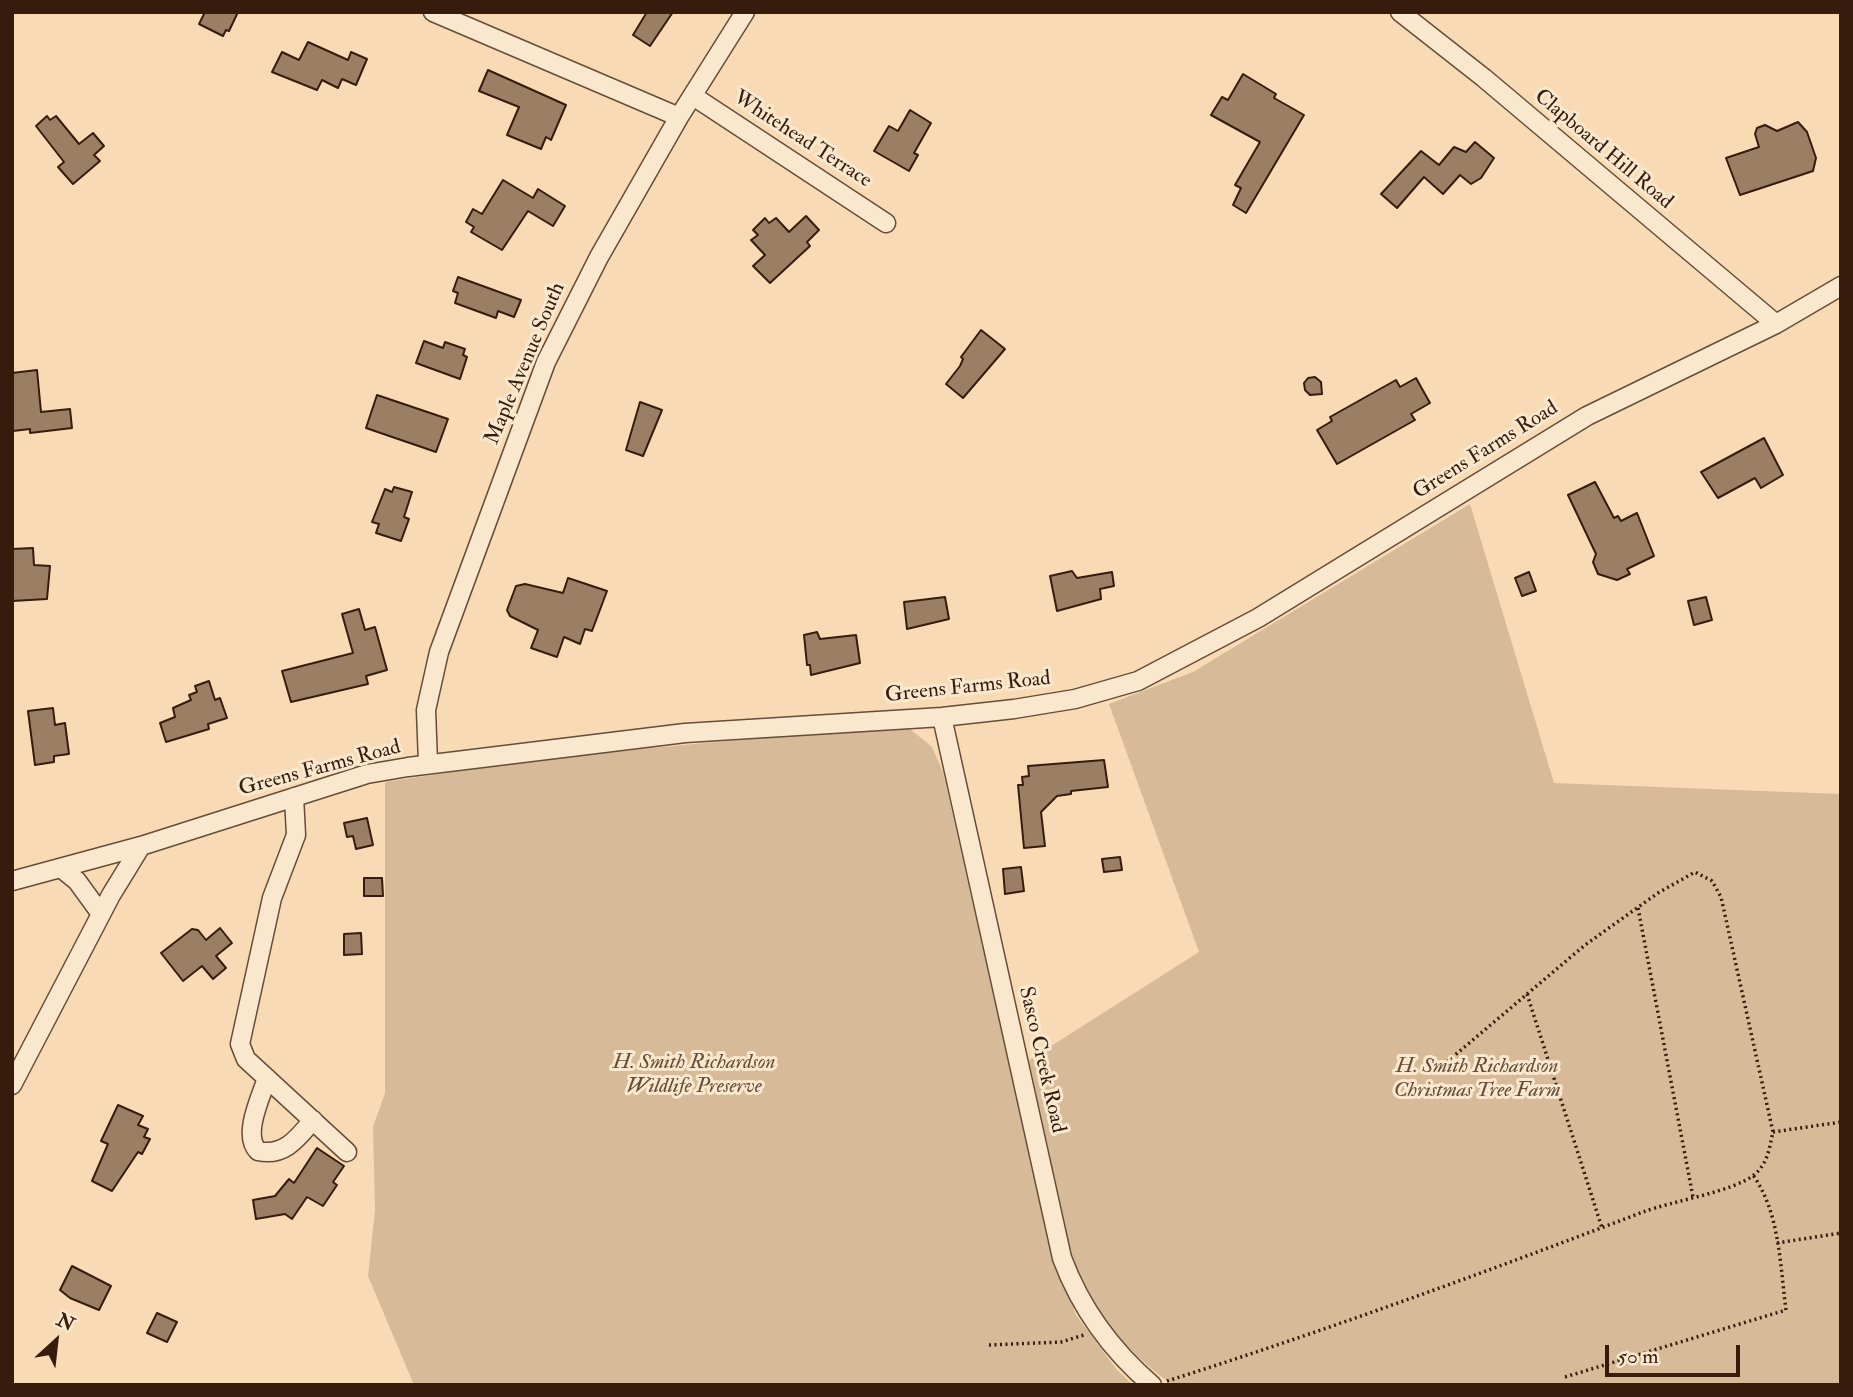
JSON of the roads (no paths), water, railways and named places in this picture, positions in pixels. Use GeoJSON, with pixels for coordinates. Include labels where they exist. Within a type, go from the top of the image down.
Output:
{"type":"FeatureCollection","features":[{"type":"Feature","properties":{"kind":"street"},"geometry":{"type":"LineString","coordinates":[[433,12],[679,117]]}},
{"type":"Feature","properties":{"kind":"street","name":"Maple Avenue South"},"geometry":{"type":"LineString","coordinates":[[428,763],[426,710],[430,683],[546,362],[576,302],[679,117],[745,12]]}},
{"type":"Feature","properties":{"kind":"street","name":"Clapboard Hill Road"},"geometry":{"type":"LineString","coordinates":[[1399,12],[1483,78],[1776,324]]}},
{"type":"Feature","properties":{"kind":"street","name":"Whitehead Terrace"},"geometry":{"type":"LineString","coordinates":[[693,96],[886,223]]}},
{"type":"Feature","properties":{"kind":"street","name":"Greens Farms Road"},"geometry":{"type":"LineString","coordinates":[[12,881],[141,846],[368,774],[428,763],[685,733],[942,717],[1075,699],[1148,676],[1258,618],[1587,416],[1776,324],[1841,286]]}},
{"type":"Feature","properties":{"kind":"street","name":"Sasco Creek Road"},"geometry":{"type":"LineString","coordinates":[[942,717],[1062,1258],[1078,1297],[1097,1325],[1132,1367],[1154,1385]]}},
{"type":"Feature","properties":{"kind":"street"},"geometry":{"type":"LineString","coordinates":[[293,797],[296,835],[272,898],[240,1044],[246,1059],[347,1152]]}},
{"type":"Feature","properties":{"kind":"street"},"geometry":{"type":"LineString","coordinates":[[12,1085],[101,914],[141,846]]}},
{"type":"Feature","properties":{"kind":"street"},"geometry":{"type":"LineString","coordinates":[[61,868],[76,881],[101,914]]}},
{"type":"Feature","properties":{"kind":"street"},"geometry":{"type":"LineString","coordinates":[[267,1078],[252,1130],[252,1141],[258,1151],[280,1151],[296,1141],[313,1120]]}},
{"type":"Feature","properties":{"kind":"park label","name":"H. Smith Richardson Wildlife Preserve"},"geometry":{"type":"Point","coordinates":[694,1075]}},
{"type":"Feature","properties":{"kind":"park label","name":"H. Smith Richardson Christmas Tree Farm"},"geometry":{"type":"Point","coordinates":[1477,1079]}}]}
